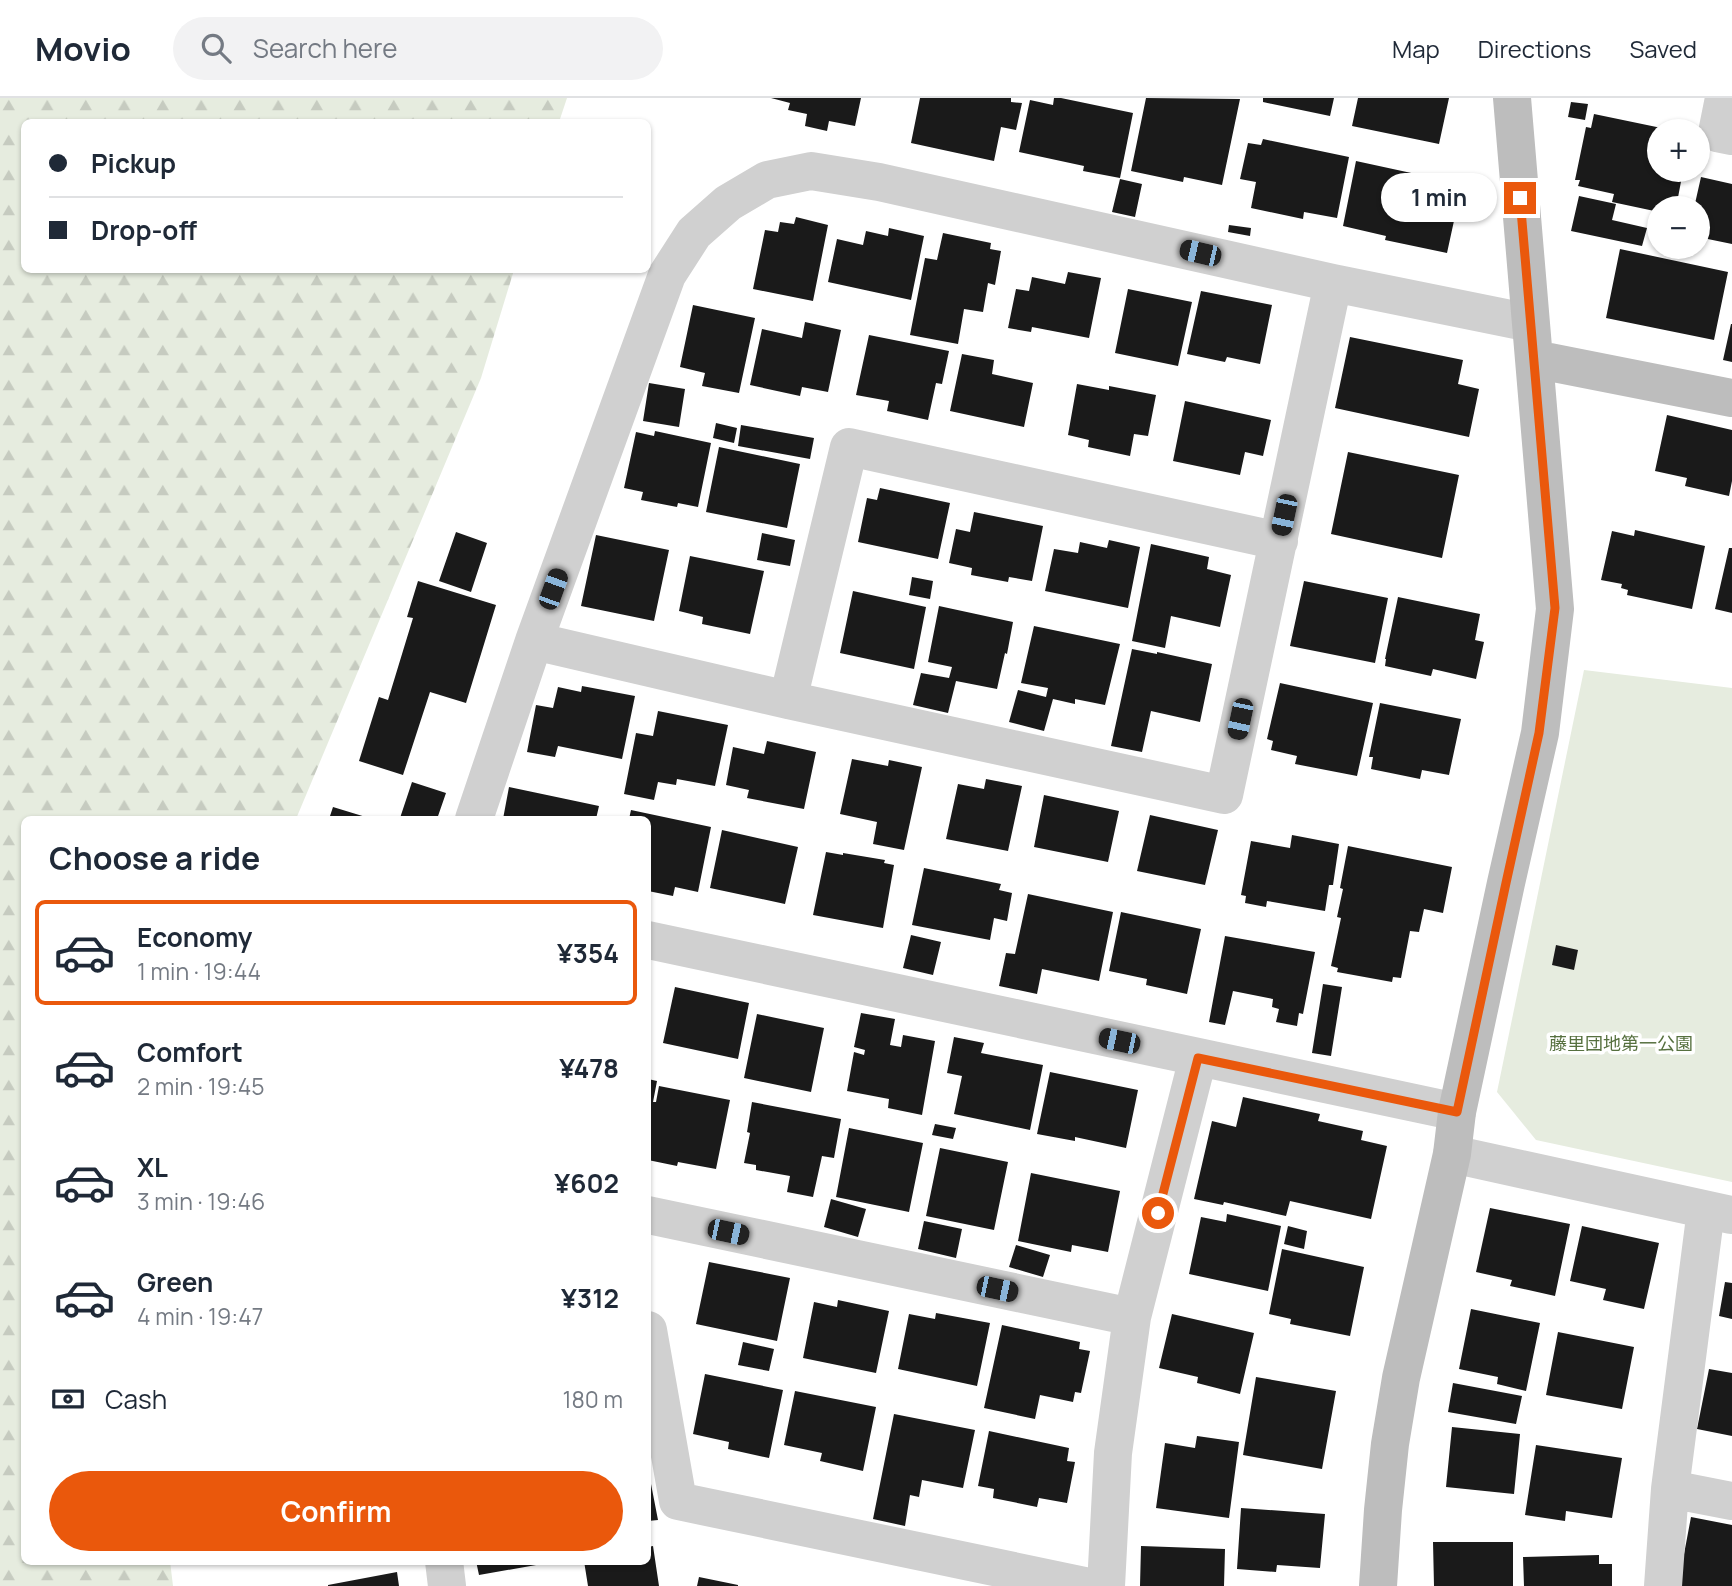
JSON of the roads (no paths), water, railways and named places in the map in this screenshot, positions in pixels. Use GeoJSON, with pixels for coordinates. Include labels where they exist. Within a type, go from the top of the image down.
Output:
{"type":"FeatureCollection","features":[{"type":"Feature","properties":{"kind":"street"},"geometry":{"type":"LineString","coordinates":[[1378,1586],[1390,1444],[1401,1378],[1452,1154],[1457,1112],[1539,733],[1555,608],[1512,98]]}},
{"type":"Feature","properties":{"kind":"street"},"geometry":{"type":"LineString","coordinates":[[1724,98],[1717,133],[1732,136]]}},
{"type":"Feature","properties":{"kind":"street"},"geometry":{"type":"LineString","coordinates":[[475,816],[534,641],[667,275],[694,233],[728,203],[767,180],[811,171],[879,182],[1333,283],[1732,398]]}},
{"type":"Feature","properties":{"kind":"street"},"geometry":{"type":"LineString","coordinates":[[534,641],[788,700],[1224,795],[1333,283]]}},
{"type":"Feature","properties":{"kind":"street"},"geometry":{"type":"LineString","coordinates":[[788,700],[849,447],[1279,541]]}},
{"type":"Feature","properties":{"kind":"street"},"geometry":{"type":"LineString","coordinates":[[651,941],[1457,1112]]}},
{"type":"Feature","properties":{"kind":"street"},"geometry":{"type":"LineString","coordinates":[[1106,1586],[1113,1453],[1132,1317],[1198,1058]]}},
{"type":"Feature","properties":{"kind":"street"},"geometry":{"type":"LineString","coordinates":[[1452,1154],[1719,1213],[1670,1489],[1663,1586]]}},
{"type":"Feature","properties":{"kind":"street"},"geometry":{"type":"LineString","coordinates":[[651,1216],[1132,1317]]}},
{"type":"Feature","properties":{"kind":"street"},"geometry":{"type":"LineString","coordinates":[[651,1347],[678,1501],[1085,1586]]}},
{"type":"Feature","properties":{"kind":"street"},"geometry":{"type":"LineString","coordinates":[[1670,1489],[1732,1501]]}},
{"type":"Feature","properties":{"kind":"street"},"geometry":{"type":"LineString","coordinates":[[444,1565],[447,1586]]}},
{"type":"Feature","properties":{"kind":"park label","name":"藤里団地第一公園"},"geometry":{"type":"Point","coordinates":[1621,1044]}}]}
